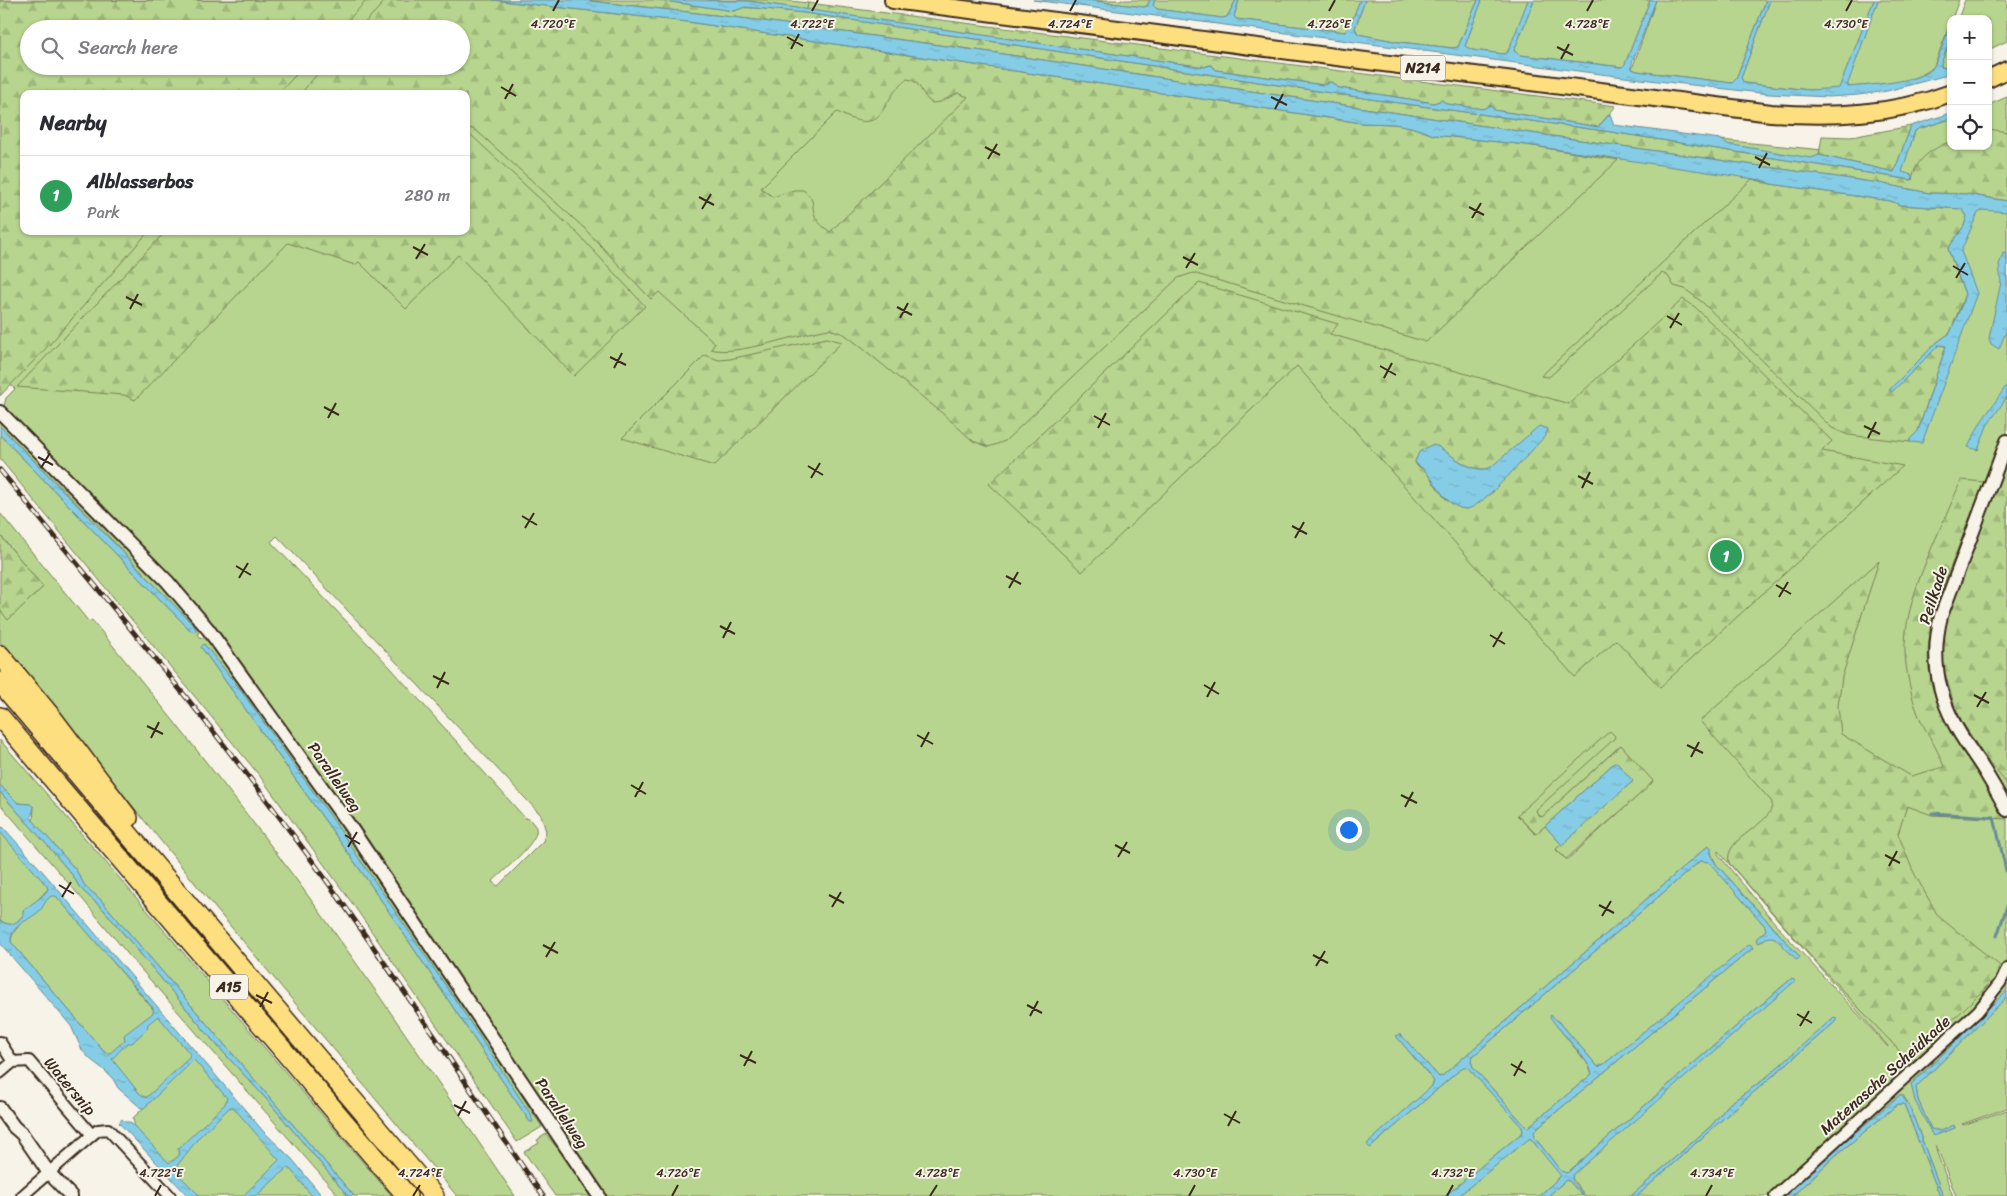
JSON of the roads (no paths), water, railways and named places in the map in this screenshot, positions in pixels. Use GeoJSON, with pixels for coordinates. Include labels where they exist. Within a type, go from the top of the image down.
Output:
{"type":"FeatureCollection","features":[{"type":"Feature","properties":{"kind":"highway","name":"A15"},"geometry":{"type":"LineString","coordinates":[[0,656],[53,719],[118,802],[183,900]]}},
{"type":"Feature","properties":{"kind":"highway","name":"A15"},"geometry":{"type":"LineString","coordinates":[[0,682],[434,1196]]}},
{"type":"Feature","properties":{"kind":"highway","name":"A15"},"geometry":{"type":"LineString","coordinates":[[0,717],[407,1196]]}},
{"type":"Feature","properties":{"kind":"highway","name":"A15"},"geometry":{"type":"LineString","coordinates":[[0,729],[25,757],[53,780]]}},
{"type":"Feature","properties":{"kind":"main road","name":"N214"},"geometry":{"type":"LineString","coordinates":[[893,0],[1771,113],[1836,115],[1870,112],[1906,106],[1947,94]]}},
{"type":"Feature","properties":{"kind":"main road"},"geometry":{"type":"LineString","coordinates":[[1992,77],[2007,70]]}},
{"type":"Feature","properties":{"kind":"street","name":"Parallelweg"},"geometry":{"type":"LineString","coordinates":[[0,412],[167,581],[208,629],[349,825],[599,1196]]}},
{"type":"Feature","properties":{"kind":"street","name":"Peilkade"},"geometry":{"type":"LineString","coordinates":[[2007,440],[1941,616],[1936,643],[1937,670],[1941,692],[1953,722],[1985,770],[2007,810]]}},
{"type":"Feature","properties":{"kind":"street","name":"Matenasche Scheidkade"},"geometry":{"type":"LineString","coordinates":[[1775,1196],[1978,1011],[2000,983],[2007,969]]}},
{"type":"Feature","properties":{"kind":"street"},"geometry":{"type":"LineString","coordinates":[[0,1042],[13,1062],[0,1073]]}},
{"type":"Feature","properties":{"kind":"street","name":"Watersnip"},"geometry":{"type":"LineString","coordinates":[[13,1062],[29,1061],[92,1135],[22,1196]]}},
{"type":"Feature","properties":{"kind":"street"},"geometry":{"type":"LineString","coordinates":[[0,1108],[14,1127],[22,1134],[46,1175],[61,1196]]}},
{"type":"Feature","properties":{"kind":"street"},"geometry":{"type":"LineString","coordinates":[[92,1135],[98,1130],[108,1129],[170,1196]]}},
{"type":"Feature","properties":{"kind":"street"},"geometry":{"type":"LineString","coordinates":[[46,1175],[71,1196]]}},
{"type":"Feature","properties":{"kind":"water"},"geometry":{"type":"Polygon","coordinates":[[[493,0],[582,0],[741,18],[983,51],[1879,183],[1929,193],[1966,194],[2007,201],[2007,212],[1983,210],[1978,213],[1961,251],[1977,293],[1922,443],[1910,442],[1910,439],[1918,431],[1946,346],[1939,345],[1892,392],[1889,390],[1936,343],[1950,333],[1961,307],[1965,294],[1948,249],[1964,226],[1967,216],[1962,209],[1900,205],[1891,201],[1771,184],[1761,180],[1527,145],[1434,135],[1395,124],[1362,123],[688,22],[493,0]]]}},
{"type":"Feature","properties":{"kind":"water"},"geometry":{"type":"Polygon","coordinates":[[[658,0],[748,1],[1204,67],[1211,65],[1216,70],[1323,85],[1331,82],[1339,88],[1434,103],[1442,100],[1447,104],[1483,109],[1490,105],[1494,110],[1598,127],[1610,114],[1614,125],[1720,139],[1727,144],[1811,158],[1819,155],[1894,172],[1911,126],[1947,114],[1947,120],[1915,131],[1902,172],[1912,175],[1912,180],[1605,131],[1377,100],[805,13],[745,7],[734,11],[658,0]]]}},
{"type":"Feature","properties":{"kind":"water"},"geometry":{"type":"Polygon","coordinates":[[[1033,0],[1086,0],[1144,7],[1147,6],[1150,0],[1155,0],[1153,5],[1157,9],[1222,18],[1227,17],[1236,0],[1239,0],[1234,16],[1236,19],[1345,32],[1350,26],[1360,0],[1365,0],[1355,28],[1358,34],[1399,42],[1453,48],[1458,47],[1478,0],[1482,0],[1465,46],[1472,50],[1504,54],[1508,52],[1528,0],[1534,0],[1514,51],[1520,55],[1622,67],[1625,64],[1650,0],[1656,0],[1632,63],[1632,69],[1732,83],[1736,79],[1766,0],[1770,0],[1741,78],[1744,83],[1810,90],[1839,88],[1874,0],[1878,0],[1847,86],[1849,87],[1906,80],[1926,73],[1932,69],[1938,59],[1947,34],[1947,49],[1941,67],[1947,67],[1947,75],[1887,91],[1858,95],[1829,97],[1769,94],[1624,77],[1033,0]]]}},
{"type":"Feature","properties":{"kind":"water"},"geometry":{"type":"Polygon","coordinates":[[[2003,253],[2007,254],[2007,329],[1999,349],[1991,344],[1989,338],[2001,282],[1999,265],[2003,253]]]}},
{"type":"Feature","properties":{"kind":"water"},"geometry":{"type":"Polygon","coordinates":[[[2007,385],[2007,397],[1987,426],[1978,450],[1968,447],[1981,422],[2007,385]]]}},
{"type":"Feature","properties":{"kind":"water"},"geometry":{"type":"Polygon","coordinates":[[[0,426],[180,611],[195,627],[196,631],[193,632],[188,628],[0,435],[0,426]]]}},
{"type":"Feature","properties":{"kind":"water"},"geometry":{"type":"Polygon","coordinates":[[[1539,426],[1548,429],[1545,436],[1495,489],[1484,499],[1467,509],[1451,503],[1426,472],[1415,462],[1419,452],[1431,445],[1437,446],[1470,467],[1484,469],[1491,467],[1539,426]]]}},
{"type":"Feature","properties":{"kind":"water"},"geometry":{"type":"Polygon","coordinates":[[[204,644],[240,689],[329,814],[454,998],[531,1115],[533,1122],[530,1122],[371,885],[201,647],[204,644]]]}},
{"type":"Feature","properties":{"kind":"water"},"geometry":{"type":"Polygon","coordinates":[[[1614,763],[1617,763],[1633,781],[1562,845],[1545,826],[1614,763]]]}},
{"type":"Feature","properties":{"kind":"water"},"geometry":{"type":"Polygon","coordinates":[[[0,785],[18,803],[30,804],[34,807],[31,818],[76,870],[85,886],[100,899],[354,1196],[348,1196],[269,1102],[215,1043],[103,909],[80,888],[73,876],[48,846],[0,792],[0,785]]]}},
{"type":"Feature","properties":{"kind":"water"},"geometry":{"type":"Polygon","coordinates":[[[3,827],[43,872],[263,1131],[292,1159],[322,1196],[312,1196],[291,1170],[287,1168],[256,1196],[243,1196],[279,1160],[233,1107],[229,1108],[200,1136],[176,1167],[176,1172],[200,1196],[188,1196],[119,1123],[122,1119],[125,1122],[130,1122],[169,1163],[179,1156],[178,1149],[225,1104],[227,1098],[194,1060],[144,1108],[141,1108],[118,1088],[113,1079],[82,1050],[71,1026],[0,943],[0,921],[7,924],[15,923],[23,916],[23,911],[48,889],[0,832],[0,829],[3,827]],[[51,896],[38,912],[14,930],[11,942],[105,1053],[110,1053],[125,1040],[124,1035],[153,1013],[153,1008],[56,896],[51,896]],[[158,1016],[148,1024],[147,1029],[132,1043],[127,1043],[112,1059],[139,1093],[146,1098],[189,1058],[190,1054],[158,1016]]]}},
{"type":"Feature","properties":{"kind":"water"},"geometry":{"type":"Polygon","coordinates":[[[1708,846],[1711,848],[1711,856],[1716,864],[1800,957],[1797,960],[1773,937],[1768,937],[1759,943],[1756,939],[1766,930],[1765,926],[1709,862],[1700,861],[1473,1056],[1471,1061],[1473,1067],[1527,1128],[1592,1074],[1586,1061],[1554,1023],[1550,1017],[1551,1015],[1598,1067],[1750,944],[1753,948],[1537,1128],[1534,1132],[1535,1138],[1561,1171],[1567,1173],[1792,978],[1795,981],[1573,1175],[1572,1181],[1585,1196],[1566,1180],[1548,1196],[1539,1196],[1561,1176],[1530,1138],[1458,1196],[1445,1196],[1523,1132],[1522,1127],[1467,1067],[1463,1067],[1370,1148],[1367,1144],[1432,1086],[1434,1081],[1396,1036],[1401,1035],[1439,1077],[1442,1076],[1708,846]]]}},
{"type":"Feature","properties":{"kind":"water"},"geometry":{"type":"Polygon","coordinates":[[[2007,990],[2007,997],[1916,1087],[1918,1100],[1931,1129],[1941,1131],[1954,1125],[1955,1128],[1933,1136],[1915,1101],[1911,1084],[2007,990]]]}},
{"type":"Feature","properties":{"kind":"water"},"geometry":{"type":"Polygon","coordinates":[[[1834,1017],[1837,1018],[1835,1022],[1637,1196],[1631,1196],[1711,1126],[1729,1104],[1762,1081],[1834,1017]]]}},
{"type":"Feature","properties":{"kind":"water"},"geometry":{"type":"Polygon","coordinates":[[[1901,1094],[1910,1108],[1943,1196],[1940,1196],[1904,1104],[1898,1104],[1835,1156],[1792,1196],[1784,1196],[1843,1143],[1901,1094]]]}},
{"type":"Feature","properties":{"kind":"waterway"},"geometry":{"type":"LineString","coordinates":[[1932,813],[1994,817],[2007,875]]}},
{"type":"Feature","properties":{"kind":"waterway"},"geometry":{"type":"LineString","coordinates":[[1997,936],[2007,906]]}},
{"type":"Feature","properties":{"kind":"railway"},"geometry":{"type":"LineString","coordinates":[[0,470],[159,664],[313,862],[372,945],[543,1196]]}},
{"type":"Feature","properties":{"kind":"place","name":"Alblasserbos"},"geometry":{"type":"Point","coordinates":[1726,556]}}]}
